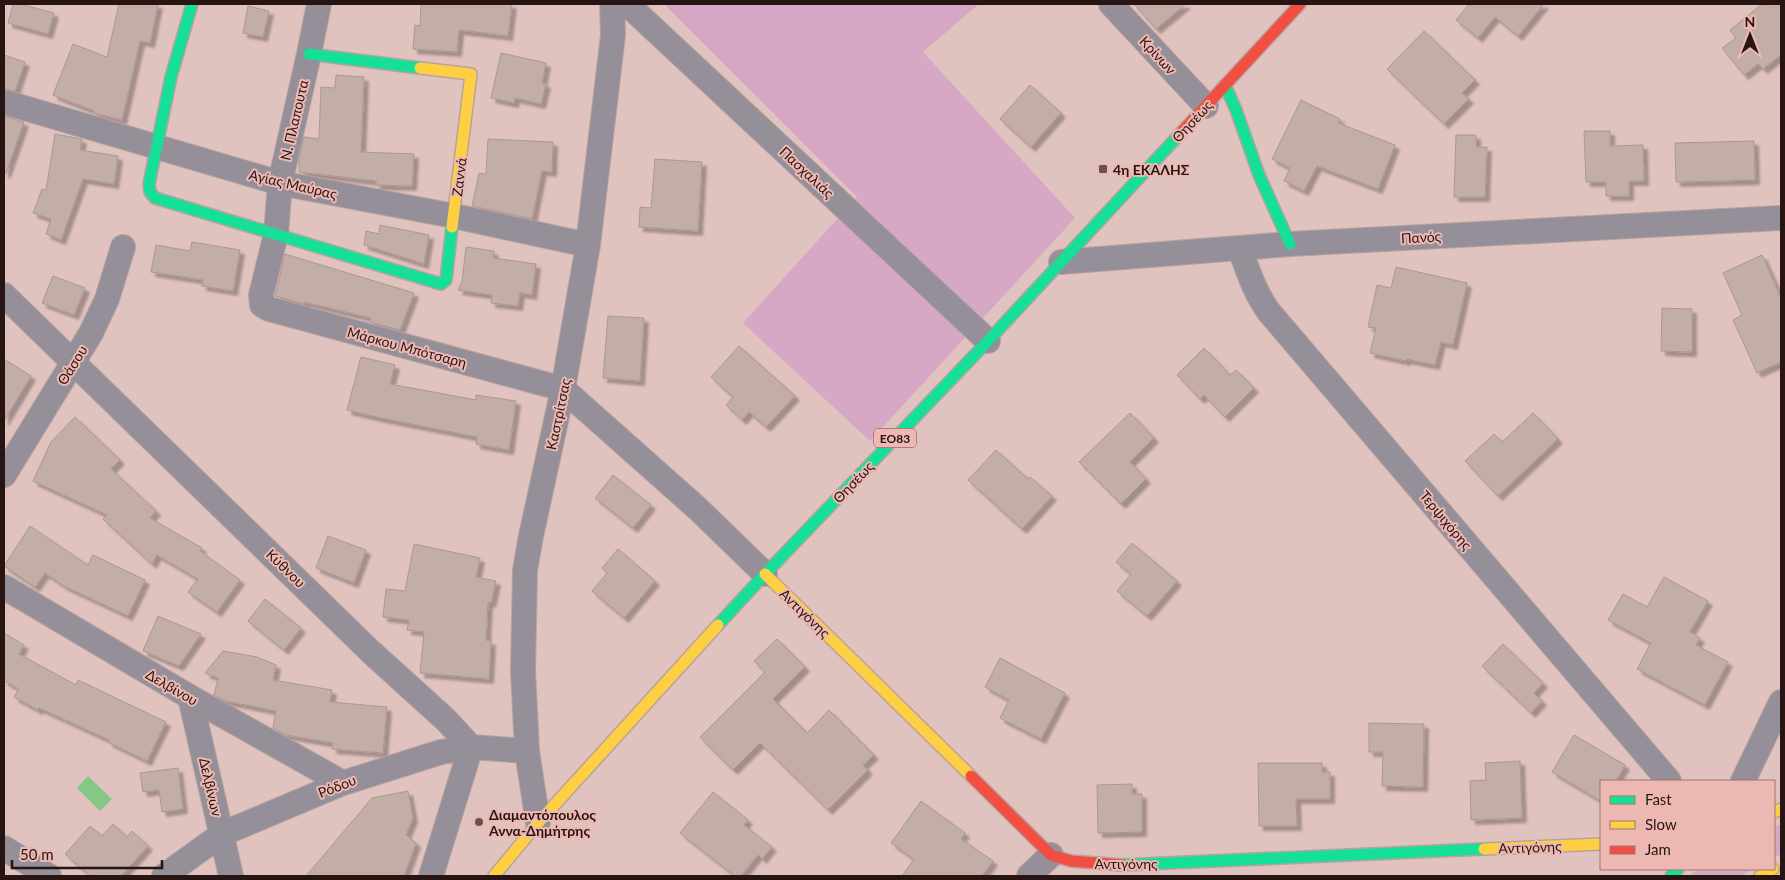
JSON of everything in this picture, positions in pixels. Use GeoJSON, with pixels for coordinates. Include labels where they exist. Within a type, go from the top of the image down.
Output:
{"type":"FeatureCollection","features":[{"type":"Feature","properties":{"kind":"street"},"geometry":{"type":"LineString","coordinates":[[192,4],[171,77],[149,184],[150,192],[155,198],[276,234]]}},
{"type":"Feature","properties":{"kind":"street","name":"Ν. Πλαπουτα"},"geometry":{"type":"LineString","coordinates":[[261,295],[276,234],[280,183],[319,4]]}},
{"type":"Feature","properties":{"kind":"street","name":"Καστρίτσας"},"geometry":{"type":"LineString","coordinates":[[538,823],[527,751],[523,671],[525,570],[563,389],[588,245],[613,35],[612,4]]}},
{"type":"Feature","properties":{"kind":"street","name":"Πασχαλιάς"},"geometry":{"type":"LineString","coordinates":[[627,4],[988,341]]}},
{"type":"Feature","properties":{"kind":"street","name":"Κρίνων"},"geometry":{"type":"LineString","coordinates":[[1110,4],[1206,106]]}},
{"type":"Feature","properties":{"kind":"street","name":"Θησέως"},"geometry":{"type":"LineString","coordinates":[[494,876],[538,823],[766,574],[988,341],[1300,4]]}},
{"type":"Feature","properties":{"kind":"street","name":"Ζαννά"},"geometry":{"type":"LineString","coordinates":[[276,234],[434,283],[441,284],[446,280],[471,74],[309,54]]}},
{"type":"Feature","properties":{"kind":"street"},"geometry":{"type":"LineString","coordinates":[[1225,85],[1259,175],[1290,244]]}},
{"type":"Feature","properties":{"kind":"street","name":"Αγίας Μαύρας"},"geometry":{"type":"LineString","coordinates":[[4,102],[280,183],[454,216],[588,245]]}},
{"type":"Feature","properties":{"kind":"street","name":"Πανός"},"geometry":{"type":"LineString","coordinates":[[1061,262],[1290,244],[1781,218]]}},
{"type":"Feature","properties":{"kind":"street","name":"Θάσου"},"geometry":{"type":"LineString","coordinates":[[4,475],[91,333],[106,299],[123,246]]}},
{"type":"Feature","properties":{"kind":"street","name":"Τερψιχόρης"},"geometry":{"type":"LineString","coordinates":[[1240,248],[1261,301],[1269,312],[1668,780]]}},
{"type":"Feature","properties":{"kind":"street","name":"Κύθνου"},"geometry":{"type":"LineString","coordinates":[[4,295],[371,652],[446,720],[471,747]]}},
{"type":"Feature","properties":{"kind":"street","name":"Μάρκου Μπότσαρη"},"geometry":{"type":"LineString","coordinates":[[261,295],[262,305],[269,309],[563,389]]}},
{"type":"Feature","properties":{"kind":"street"},"geometry":{"type":"LineString","coordinates":[[563,389],[698,509],[766,574]]}},
{"type":"Feature","properties":{"kind":"street","name":"Αντιγόνης"},"geometry":{"type":"LineString","coordinates":[[766,574],[1051,855],[1071,861],[1117,865],[1600,844]]}},
{"type":"Feature","properties":{"kind":"street","name":"Δελβίνου"},"geometry":{"type":"LineString","coordinates":[[4,586],[190,697],[343,783]]}},
{"type":"Feature","properties":{"kind":"street","name":"Δελβίνων"},"geometry":{"type":"LineString","coordinates":[[190,697],[231,876]]}},
{"type":"Feature","properties":{"kind":"street"},"geometry":{"type":"LineString","coordinates":[[1743,780],[1781,702]]}},
{"type":"Feature","properties":{"kind":"street"},"geometry":{"type":"LineString","coordinates":[[431,876],[471,747]]}},
{"type":"Feature","properties":{"kind":"street","name":"Ρόδου"},"geometry":{"type":"LineString","coordinates":[[164,876],[222,834],[343,783],[441,752],[471,747],[527,751]]}},
{"type":"Feature","properties":{"kind":"street"},"geometry":{"type":"LineString","coordinates":[[4,848],[49,876]]}},
{"type":"Feature","properties":{"kind":"street"},"geometry":{"type":"LineString","coordinates":[[1029,876],[1051,855]]}},
{"type":"Feature","properties":{"kind":"street"},"geometry":{"type":"LineString","coordinates":[[1760,876],[1771,870]]}},
{"type":"Feature","properties":{"kind":"shaded area"},"geometry":{"type":"Polygon","coordinates":[[[664,4],[979,4],[923,52],[1075,218],[870,441],[743,323],[857,197],[664,4]]]}},
{"type":"Feature","properties":{"kind":"shaded area"},"geometry":{"type":"Polygon","coordinates":[[[88,776],[112,799],[100,811],[77,788],[88,776]]]}},
{"type":"Feature","properties":{"kind":"shaded area"},"geometry":{"type":"Polygon","coordinates":[[[1781,824],[1781,854],[1775,857],[1775,827],[1781,824]]]}},
{"type":"Feature","properties":{"kind":"shaded area"},"geometry":{"type":"Polygon","coordinates":[[[1698,870],[1750,870],[1741,876],[1689,876],[1698,870]]]}},
{"type":"Feature","properties":{"kind":"building"},"geometry":{"type":"Polygon","coordinates":[[[13,4],[20,4],[54,13],[48,34],[8,23],[13,4]]]}},
{"type":"Feature","properties":{"kind":"building"},"geometry":{"type":"Polygon","coordinates":[[[119,4],[158,4],[150,43],[140,41],[122,120],[93,113],[94,111],[53,95],[73,44],[107,57],[119,4]]]}},
{"type":"Feature","properties":{"kind":"building"},"geometry":{"type":"Polygon","coordinates":[[[421,4],[512,4],[508,36],[459,30],[457,52],[413,49],[415,25],[420,26],[421,4]]]}},
{"type":"Feature","properties":{"kind":"building"},"geometry":{"type":"Polygon","coordinates":[[[1134,4],[1186,4],[1156,29],[1134,4]]]}},
{"type":"Feature","properties":{"kind":"building"},"geometry":{"type":"Polygon","coordinates":[[[1469,4],[1544,4],[1518,36],[1495,17],[1478,38],[1456,20],[1469,4]]]}},
{"type":"Feature","properties":{"kind":"building"},"geometry":{"type":"Polygon","coordinates":[[[1762,4],[1781,4],[1781,55],[1763,69],[1758,64],[1744,75],[1722,48],[1736,38],[1730,30],[1762,4]]]}},
{"type":"Feature","properties":{"kind":"building"},"geometry":{"type":"Polygon","coordinates":[[[248,6],[269,11],[263,37],[243,33],[248,6]]]}},
{"type":"Feature","properties":{"kind":"building"},"geometry":{"type":"Polygon","coordinates":[[[1424,31],[1475,80],[1462,93],[1469,99],[1444,124],[1387,69],[1424,31]]]}},
{"type":"Feature","properties":{"kind":"building"},"geometry":{"type":"Polygon","coordinates":[[[501,53],[546,63],[542,83],[546,84],[541,104],[515,98],[514,103],[491,98],[501,53]]]}},
{"type":"Feature","properties":{"kind":"building"},"geometry":{"type":"Polygon","coordinates":[[[4,55],[25,62],[15,91],[4,89],[4,55]]]}},
{"type":"Feature","properties":{"kind":"building"},"geometry":{"type":"Polygon","coordinates":[[[336,75],[364,77],[361,152],[414,154],[412,186],[376,185],[376,181],[299,172],[299,159],[304,137],[319,139],[321,87],[335,88],[336,75]]]}},
{"type":"Feature","properties":{"kind":"building"},"geometry":{"type":"Polygon","coordinates":[[[1030,85],[1061,113],[1031,147],[1000,119],[1030,85]]]}},
{"type":"Feature","properties":{"kind":"building"},"geometry":{"type":"Polygon","coordinates":[[[1301,100],[1340,119],[1338,123],[1395,145],[1378,189],[1317,166],[1304,191],[1284,181],[1290,168],[1272,159],[1301,100]]]}},
{"type":"Feature","properties":{"kind":"building"},"geometry":{"type":"Polygon","coordinates":[[[4,116],[24,122],[6,173],[4,173],[4,116]]]}},
{"type":"Feature","properties":{"kind":"building"},"geometry":{"type":"Polygon","coordinates":[[[1584,131],[1610,131],[1610,146],[1643,145],[1644,181],[1629,181],[1629,196],[1606,196],[1606,182],[1586,182],[1584,131]]]}},
{"type":"Feature","properties":{"kind":"building"},"geometry":{"type":"Polygon","coordinates":[[[55,134],[82,139],[80,150],[118,156],[114,184],[83,179],[61,240],[46,234],[51,219],[33,213],[42,189],[46,190],[55,134]]]}},
{"type":"Feature","properties":{"kind":"building"},"geometry":{"type":"Polygon","coordinates":[[[1456,135],[1476,135],[1476,147],[1487,147],[1485,197],[1454,197],[1456,135]]]}},
{"type":"Feature","properties":{"kind":"building"},"geometry":{"type":"Polygon","coordinates":[[[488,139],[553,142],[552,172],[542,171],[532,219],[472,206],[479,173],[486,174],[488,139]]]}},
{"type":"Feature","properties":{"kind":"building"},"geometry":{"type":"Polygon","coordinates":[[[1754,141],[1755,180],[1676,182],[1675,143],[1754,141]]]}},
{"type":"Feature","properties":{"kind":"building"},"geometry":{"type":"Polygon","coordinates":[[[655,159],[702,162],[698,231],[639,227],[640,207],[651,208],[655,159]]]}},
{"type":"Feature","properties":{"kind":"building"},"geometry":{"type":"Polygon","coordinates":[[[380,225],[429,235],[424,264],[364,245],[366,231],[379,234],[380,225]]]}},
{"type":"Feature","properties":{"kind":"building"},"geometry":{"type":"Polygon","coordinates":[[[192,242],[240,250],[233,291],[202,286],[203,280],[151,272],[156,245],[190,251],[192,242]]]}},
{"type":"Feature","properties":{"kind":"building"},"geometry":{"type":"Polygon","coordinates":[[[466,247],[494,251],[493,258],[536,264],[532,295],[520,293],[518,306],[491,303],[492,295],[458,290],[462,282],[466,247]]]}},
{"type":"Feature","properties":{"kind":"building"},"geometry":{"type":"Polygon","coordinates":[[[285,254],[414,293],[400,330],[370,322],[371,318],[275,296],[285,254]]]}},
{"type":"Feature","properties":{"kind":"building"},"geometry":{"type":"Polygon","coordinates":[[[1762,255],[1781,298],[1781,362],[1757,373],[1733,320],[1742,315],[1723,273],[1762,255]]]}},
{"type":"Feature","properties":{"kind":"building"},"geometry":{"type":"Polygon","coordinates":[[[1396,267],[1467,283],[1453,345],[1441,342],[1435,365],[1370,353],[1376,328],[1368,327],[1377,285],[1391,288],[1396,267]]]}},
{"type":"Feature","properties":{"kind":"building"},"geometry":{"type":"Polygon","coordinates":[[[53,276],[85,288],[74,315],[42,303],[53,276]]]}},
{"type":"Feature","properties":{"kind":"building"},"geometry":{"type":"Polygon","coordinates":[[[1662,308],[1692,309],[1692,352],[1661,351],[1662,308]]]}},
{"type":"Feature","properties":{"kind":"building"},"geometry":{"type":"Polygon","coordinates":[[[608,316],[644,318],[640,381],[603,378],[608,316]]]}},
{"type":"Feature","properties":{"kind":"building"},"geometry":{"type":"Polygon","coordinates":[[[739,346],[795,396],[766,427],[749,412],[742,420],[726,405],[733,397],[711,377],[739,346]]]}},
{"type":"Feature","properties":{"kind":"building"},"geometry":{"type":"Polygon","coordinates":[[[1204,348],[1230,375],[1236,370],[1254,388],[1225,417],[1204,395],[1200,399],[1177,375],[1204,348]]]}},
{"type":"Feature","properties":{"kind":"building"},"geometry":{"type":"Polygon","coordinates":[[[361,357],[395,365],[390,384],[476,400],[476,395],[516,401],[509,450],[476,444],[477,437],[347,410],[361,357]]]}},
{"type":"Feature","properties":{"kind":"building"},"geometry":{"type":"Polygon","coordinates":[[[4,359],[31,376],[4,421],[4,359]]]}},
{"type":"Feature","properties":{"kind":"building"},"geometry":{"type":"Polygon","coordinates":[[[1130,413],[1154,438],[1130,462],[1146,479],[1121,504],[1079,462],[1130,413]]]}},
{"type":"Feature","properties":{"kind":"building"},"geometry":{"type":"Polygon","coordinates":[[[1533,413],[1558,439],[1498,496],[1465,461],[1494,434],[1502,442],[1533,413]]]}},
{"type":"Feature","properties":{"kind":"building"},"geometry":{"type":"Polygon","coordinates":[[[75,417],[120,460],[111,469],[156,511],[150,518],[202,548],[200,551],[240,580],[217,612],[188,592],[198,579],[157,555],[152,564],[103,519],[107,515],[33,481],[51,442],[75,417]]]}},
{"type":"Feature","properties":{"kind":"building"},"geometry":{"type":"Polygon","coordinates":[[[996,450],[1028,479],[1030,477],[1052,496],[1022,529],[968,480],[996,450]]]}},
{"type":"Feature","properties":{"kind":"building"},"geometry":{"type":"Polygon","coordinates":[[[613,475],[651,505],[633,528],[595,498],[613,475]]]}},
{"type":"Feature","properties":{"kind":"building"},"geometry":{"type":"Polygon","coordinates":[[[30,526],[88,565],[93,555],[145,580],[128,616],[64,586],[45,573],[35,587],[4,566],[30,526]]]}},
{"type":"Feature","properties":{"kind":"building"},"geometry":{"type":"Polygon","coordinates":[[[328,536],[366,550],[354,583],[316,568],[328,536]]]}},
{"type":"Feature","properties":{"kind":"building"},"geometry":{"type":"Polygon","coordinates":[[[1132,543],[1177,581],[1147,616],[1117,591],[1131,574],[1116,562],[1132,543]]]}},
{"type":"Feature","properties":{"kind":"building"},"geometry":{"type":"Polygon","coordinates":[[[414,544],[480,558],[476,577],[496,581],[491,603],[488,602],[486,640],[491,641],[489,679],[420,673],[424,632],[407,630],[409,620],[383,617],[386,589],[405,591],[414,544]]]}},
{"type":"Feature","properties":{"kind":"building"},"geometry":{"type":"Polygon","coordinates":[[[618,549],[655,581],[624,618],[592,591],[607,573],[602,568],[618,549]]]}},
{"type":"Feature","properties":{"kind":"building"},"geometry":{"type":"Polygon","coordinates":[[[1664,577],[1708,601],[1690,632],[1700,638],[1696,645],[1728,662],[1705,705],[1637,669],[1651,643],[1608,620],[1623,594],[1647,607],[1664,577]]]}},
{"type":"Feature","properties":{"kind":"building"},"geometry":{"type":"Polygon","coordinates":[[[265,599],[301,628],[284,650],[248,621],[265,599]]]}},
{"type":"Feature","properties":{"kind":"building"},"geometry":{"type":"Polygon","coordinates":[[[158,616],[201,634],[179,666],[143,651],[158,616]]]}},
{"type":"Feature","properties":{"kind":"building"},"geometry":{"type":"Polygon","coordinates":[[[4,633],[24,645],[19,654],[76,685],[78,680],[166,722],[147,761],[108,742],[109,740],[39,708],[38,710],[14,697],[19,689],[4,681],[4,633]]]}},
{"type":"Feature","properties":{"kind":"building"},"geometry":{"type":"Polygon","coordinates":[[[777,639],[805,667],[773,699],[807,733],[829,710],[874,755],[863,765],[868,770],[828,810],[760,743],[733,770],[700,737],[765,672],[754,661],[777,639]]]}},
{"type":"Feature","properties":{"kind":"building"},"geometry":{"type":"Polygon","coordinates":[[[1503,644],[1543,683],[1534,693],[1542,701],[1531,713],[1482,666],[1503,644]]]}},
{"type":"Feature","properties":{"kind":"building"},"geometry":{"type":"Polygon","coordinates":[[[223,651],[257,657],[276,665],[273,680],[332,690],[330,702],[387,707],[383,753],[332,749],[333,743],[286,735],[273,728],[276,711],[226,701],[214,695],[218,678],[205,673],[223,651]]]}},
{"type":"Feature","properties":{"kind":"building"},"geometry":{"type":"Polygon","coordinates":[[[1000,658],[1065,693],[1041,739],[1000,718],[1009,700],[985,687],[1000,658]]]}},
{"type":"Feature","properties":{"kind":"building"},"geometry":{"type":"Polygon","coordinates":[[[1369,723],[1424,724],[1423,787],[1382,786],[1383,752],[1369,752],[1369,723]]]}},
{"type":"Feature","properties":{"kind":"building"},"geometry":{"type":"Polygon","coordinates":[[[1574,735],[1625,765],[1617,780],[1600,780],[1600,800],[1552,772],[1574,735]]]}},
{"type":"Feature","properties":{"kind":"building"},"geometry":{"type":"Polygon","coordinates":[[[1520,761],[1522,818],[1471,820],[1470,781],[1486,780],[1485,763],[1520,761]]]}},
{"type":"Feature","properties":{"kind":"building"},"geometry":{"type":"Polygon","coordinates":[[[1258,763],[1322,763],[1322,772],[1330,772],[1330,799],[1296,799],[1297,826],[1259,826],[1258,763]]]}},
{"type":"Feature","properties":{"kind":"building"},"geometry":{"type":"Polygon","coordinates":[[[178,768],[183,809],[162,812],[159,790],[143,792],[140,773],[178,768]]]}},
{"type":"Feature","properties":{"kind":"building"},"geometry":{"type":"Polygon","coordinates":[[[1132,784],[1132,794],[1142,794],[1142,832],[1098,833],[1097,785],[1132,784]]]}},
{"type":"Feature","properties":{"kind":"building"},"geometry":{"type":"Polygon","coordinates":[[[408,791],[413,818],[406,835],[416,843],[404,876],[306,876],[372,798],[408,791]]]}},
{"type":"Feature","properties":{"kind":"building"},"geometry":{"type":"Polygon","coordinates":[[[713,792],[748,820],[744,825],[772,847],[762,859],[758,855],[741,876],[735,876],[680,833],[713,792]]]}},
{"type":"Feature","properties":{"kind":"building"},"geometry":{"type":"Polygon","coordinates":[[[921,801],[965,833],[961,839],[993,861],[982,876],[902,876],[914,859],[891,843],[921,801]]]}},
{"type":"Feature","properties":{"kind":"building"},"geometry":{"type":"Polygon","coordinates":[[[113,824],[127,837],[132,831],[148,846],[121,876],[90,876],[65,854],[90,826],[102,836],[113,824]]]}},
{"type":"Feature","properties":{"kind":"traffic: fast"},"geometry":{"type":"LineString","coordinates":[[192,4],[171,77],[149,184],[150,192],[155,198],[441,284],[446,280],[452,227]]}},
{"type":"Feature","properties":{"kind":"traffic: fast"},"geometry":{"type":"LineString","coordinates":[[309,54],[420,68]]}},
{"type":"Feature","properties":{"kind":"traffic: fast"},"geometry":{"type":"LineString","coordinates":[[1225,85],[1259,175],[1290,244]]}},
{"type":"Feature","properties":{"kind":"traffic: fast"},"geometry":{"type":"LineString","coordinates":[[718,625],[988,341],[1177,137]]}},
{"type":"Feature","properties":{"kind":"traffic: fast"},"geometry":{"type":"LineString","coordinates":[[1122,865],[1484,849]]}},
{"type":"Feature","properties":{"kind":"traffic: fast"},"geometry":{"type":"LineString","coordinates":[[1671,876],[1677,870]]}},
{"type":"Feature","properties":{"kind":"traffic: slow"},"geometry":{"type":"LineString","coordinates":[[420,68],[471,74],[452,227]]}},
{"type":"Feature","properties":{"kind":"traffic: slow"},"geometry":{"type":"LineString","coordinates":[[765,574],[971,776]]}},
{"type":"Feature","properties":{"kind":"traffic: slow"},"geometry":{"type":"LineString","coordinates":[[494,876],[538,823],[718,625]]}},
{"type":"Feature","properties":{"kind":"traffic: slow"},"geometry":{"type":"LineString","coordinates":[[1775,812],[1781,809]]}},
{"type":"Feature","properties":{"kind":"traffic: slow"},"geometry":{"type":"LineString","coordinates":[[1484,849],[1600,844]]}},
{"type":"Feature","properties":{"kind":"traffic: slow"},"geometry":{"type":"LineString","coordinates":[[1760,876],[1771,870]]}},
{"type":"Feature","properties":{"kind":"traffic: jam"},"geometry":{"type":"LineString","coordinates":[[1177,137],[1300,4]]}},
{"type":"Feature","properties":{"kind":"traffic: jam"},"geometry":{"type":"LineString","coordinates":[[971,776],[1051,855],[1071,861],[1122,865]]}},
{"type":"Feature","properties":{"kind":"place","name":"4η ΕΚΑΛΗΣ"},"geometry":{"type":"Point","coordinates":[1103,169]}},
{"type":"Feature","properties":{"kind":"place","name":"Διαμαντόπουλος Αννα-Δημήτρης"},"geometry":{"type":"Point","coordinates":[479,822]}}]}
